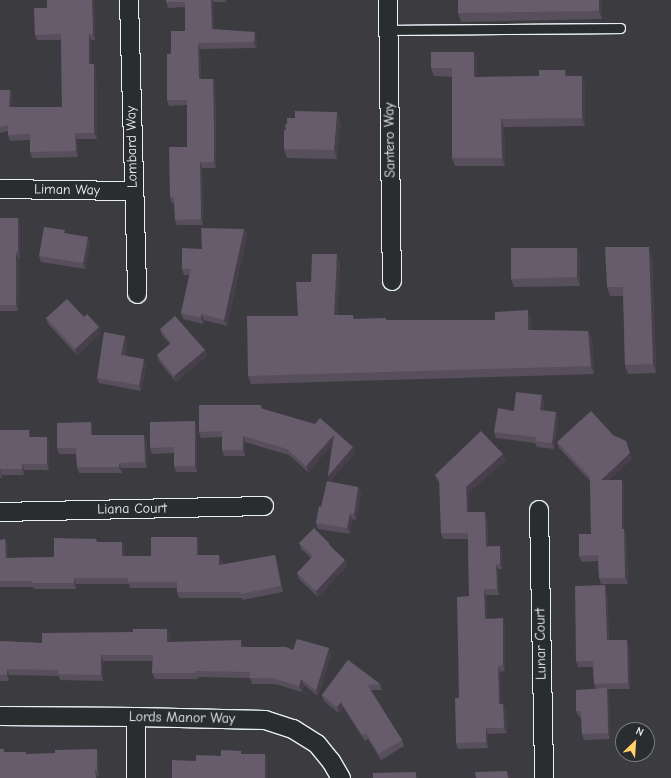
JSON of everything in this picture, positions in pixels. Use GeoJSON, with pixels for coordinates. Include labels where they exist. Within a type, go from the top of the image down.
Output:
{"type":"FeatureCollection","features":[{"type":"Feature","properties":{"kind":"street","name":"Lombard Way"},"geometry":{"type":"LineString","coordinates":[[129,0],[137,294]]}},
{"type":"Feature","properties":{"kind":"street","name":"Santero Way"},"geometry":{"type":"LineString","coordinates":[[388,0],[392,281]]}},
{"type":"Feature","properties":{"kind":"street","name":"Liman Way"},"geometry":{"type":"LineString","coordinates":[[0,189],[133,191]]}},
{"type":"Feature","properties":{"kind":"street","name":"Liana Court"},"geometry":{"type":"LineString","coordinates":[[0,512],[264,506]]}},
{"type":"Feature","properties":{"kind":"street","name":"Lunar Court"},"geometry":{"type":"LineString","coordinates":[[539,510],[544,778]]}},
{"type":"Feature","properties":{"kind":"street","name":"Lords Manor Way"},"geometry":{"type":"LineString","coordinates":[[0,716],[265,720],[293,729],[317,744],[341,778]]}},
{"type":"Feature","properties":{"kind":"street"},"geometry":{"type":"LineString","coordinates":[[136,717],[136,778]]}},
{"type":"Feature","properties":{"kind":"lane"},"geometry":{"type":"LineString","coordinates":[[388,30],[620,28]]}},
{"type":"Feature","properties":{"kind":"building"},"geometry":{"type":"Polygon","coordinates":[[[47,0],[92,0],[93,34],[89,34],[89,64],[94,64],[94,133],[75,133],[76,151],[30,152],[30,134],[8,135],[8,125],[0,127],[0,90],[10,90],[9,107],[62,107],[61,34],[35,35],[34,8],[47,8],[47,0]]]}},
{"type":"Feature","properties":{"kind":"building"},"geometry":{"type":"Polygon","coordinates":[[[166,0],[211,0],[212,29],[255,32],[254,42],[198,43],[199,79],[213,79],[214,127],[214,162],[200,162],[201,219],[175,220],[174,197],[170,197],[169,147],[187,147],[187,100],[167,100],[167,54],[171,54],[171,31],[185,31],[185,2],[166,2],[166,0]]]}},
{"type":"Feature","properties":{"kind":"building"},"geometry":{"type":"Polygon","coordinates":[[[458,0],[599,0],[599,11],[458,13],[458,0]]]}},
{"type":"Feature","properties":{"kind":"building"},"geometry":{"type":"Polygon","coordinates":[[[431,52],[474,52],[474,77],[539,76],[539,70],[565,70],[565,76],[582,76],[582,118],[501,119],[502,158],[452,158],[452,68],[431,68],[431,52]]]}},
{"type":"Feature","properties":{"kind":"building"},"geometry":{"type":"Polygon","coordinates":[[[295,111],[337,112],[334,150],[284,149],[284,130],[286,130],[285,124],[287,124],[287,118],[295,118],[295,111]]]}},
{"type":"Feature","properties":{"kind":"building"},"geometry":{"type":"Polygon","coordinates":[[[0,218],[18,218],[18,252],[16,252],[16,305],[0,305],[0,218]]]}},
{"type":"Feature","properties":{"kind":"building"},"geometry":{"type":"Polygon","coordinates":[[[44,227],[65,230],[64,233],[88,237],[83,263],[39,256],[44,227]]]}},
{"type":"Feature","properties":{"kind":"building"},"geometry":{"type":"Polygon","coordinates":[[[201,228],[244,229],[224,320],[201,314],[201,318],[181,313],[191,269],[182,269],[182,248],[202,249],[201,228]]]}},
{"type":"Feature","properties":{"kind":"building"},"geometry":{"type":"Polygon","coordinates":[[[605,247],[649,247],[653,364],[625,365],[623,287],[607,287],[605,247]]]}},
{"type":"Feature","properties":{"kind":"building"},"geometry":{"type":"Polygon","coordinates":[[[511,248],[577,248],[577,277],[511,279],[511,248]]]}},
{"type":"Feature","properties":{"kind":"building"},"geometry":{"type":"Polygon","coordinates":[[[312,254],[337,254],[334,315],[353,315],[353,319],[386,318],[386,320],[495,320],[495,312],[528,310],[528,330],[588,331],[591,366],[248,376],[247,316],[298,316],[296,282],[311,282],[312,254]]]}},
{"type":"Feature","properties":{"kind":"building"},"geometry":{"type":"Polygon","coordinates":[[[67,299],[84,317],[87,314],[99,327],[75,349],[46,318],[67,299]]]}},
{"type":"Feature","properties":{"kind":"building"},"geometry":{"type":"Polygon","coordinates":[[[175,316],[205,350],[174,376],[157,355],[171,343],[160,329],[175,316]]]}},
{"type":"Feature","properties":{"kind":"building"},"geometry":{"type":"Polygon","coordinates":[[[104,332],[125,336],[121,355],[144,359],[139,385],[97,378],[104,332]]]}},
{"type":"Feature","properties":{"kind":"building"},"geometry":{"type":"Polygon","coordinates":[[[516,392],[542,395],[540,410],[556,412],[552,443],[535,441],[536,437],[494,432],[498,408],[514,411],[516,392]]]}},
{"type":"Feature","properties":{"kind":"building"},"geometry":{"type":"Polygon","coordinates":[[[199,405],[261,405],[260,408],[315,424],[320,418],[353,447],[328,476],[334,435],[306,466],[287,449],[243,436],[243,450],[222,450],[222,431],[199,432],[199,405]]]}},
{"type":"Feature","properties":{"kind":"building"},"geometry":{"type":"Polygon","coordinates":[[[591,411],[613,435],[626,441],[630,453],[601,480],[622,480],[622,529],[624,529],[625,578],[599,578],[598,555],[579,556],[579,534],[591,534],[590,477],[557,442],[591,411]]]}},
{"type":"Feature","properties":{"kind":"building"},"geometry":{"type":"Polygon","coordinates":[[[195,421],[195,466],[174,466],[174,447],[150,448],[150,422],[195,421]]]}},
{"type":"Feature","properties":{"kind":"building"},"geometry":{"type":"Polygon","coordinates":[[[91,422],[91,435],[144,435],[145,462],[119,463],[119,467],[77,467],[76,448],[57,448],[57,423],[91,422]]]}},
{"type":"Feature","properties":{"kind":"building"},"geometry":{"type":"Polygon","coordinates":[[[0,430],[29,430],[29,437],[47,437],[47,464],[22,464],[22,469],[0,469],[0,430]]]}},
{"type":"Feature","properties":{"kind":"building"},"geometry":{"type":"Polygon","coordinates":[[[481,431],[503,454],[466,487],[467,512],[485,512],[486,547],[500,546],[500,564],[496,564],[497,589],[484,589],[485,619],[503,618],[503,665],[498,666],[499,704],[503,704],[504,728],[486,728],[486,742],[456,743],[455,698],[459,698],[457,597],[469,596],[468,533],[441,533],[439,479],[435,475],[481,431]]]}},
{"type":"Feature","properties":{"kind":"building"},"geometry":{"type":"Polygon","coordinates":[[[327,481],[358,487],[354,514],[350,513],[347,528],[316,523],[319,506],[321,507],[327,481]]]}},
{"type":"Feature","properties":{"kind":"building"},"geometry":{"type":"Polygon","coordinates":[[[314,528],[345,560],[316,591],[297,573],[313,556],[299,543],[314,528]]]}},
{"type":"Feature","properties":{"kind":"building"},"geometry":{"type":"Polygon","coordinates":[[[151,537],[197,537],[197,555],[219,555],[219,565],[275,555],[281,586],[240,594],[240,592],[177,592],[177,582],[128,582],[128,578],[74,578],[74,583],[0,581],[0,540],[5,539],[6,558],[54,557],[54,538],[96,539],[96,542],[122,542],[122,556],[151,556],[151,537]]]}},
{"type":"Feature","properties":{"kind":"building"},"geometry":{"type":"Polygon","coordinates":[[[605,585],[607,640],[627,640],[628,683],[594,684],[593,661],[576,661],[575,586],[605,585]]]}},
{"type":"Feature","properties":{"kind":"building"},"geometry":{"type":"Polygon","coordinates":[[[133,629],[167,629],[167,642],[241,640],[241,647],[286,647],[293,650],[297,639],[329,648],[316,690],[301,679],[299,686],[273,678],[249,678],[250,672],[196,671],[195,673],[152,673],[153,655],[101,655],[101,675],[58,674],[58,670],[7,669],[7,675],[0,675],[0,641],[42,643],[42,633],[133,632],[133,629]]]}},
{"type":"Feature","properties":{"kind":"building"},"geometry":{"type":"Polygon","coordinates":[[[348,660],[380,684],[367,685],[402,740],[379,754],[366,733],[362,735],[341,702],[337,707],[322,695],[348,660]]]}},
{"type":"Feature","properties":{"kind":"building"},"geometry":{"type":"Polygon","coordinates":[[[607,688],[608,733],[582,734],[581,711],[576,711],[576,690],[607,688]]]}},
{"type":"Feature","properties":{"kind":"building"},"geometry":{"type":"Polygon","coordinates":[[[0,749],[4,749],[4,752],[26,752],[26,754],[55,753],[55,750],[97,749],[97,770],[95,770],[96,778],[0,778],[0,749]]]}},
{"type":"Feature","properties":{"kind":"building"},"geometry":{"type":"Polygon","coordinates":[[[221,750],[241,751],[241,754],[265,754],[265,778],[172,778],[172,760],[196,761],[196,755],[221,756],[221,750]]]}},
{"type":"Feature","properties":{"kind":"building"},"geometry":{"type":"Polygon","coordinates":[[[507,771],[508,778],[476,778],[475,772],[507,771]]]}},
{"type":"Feature","properties":{"kind":"building"},"geometry":{"type":"Polygon","coordinates":[[[416,772],[416,778],[373,778],[373,773],[416,772]]]}}]}
